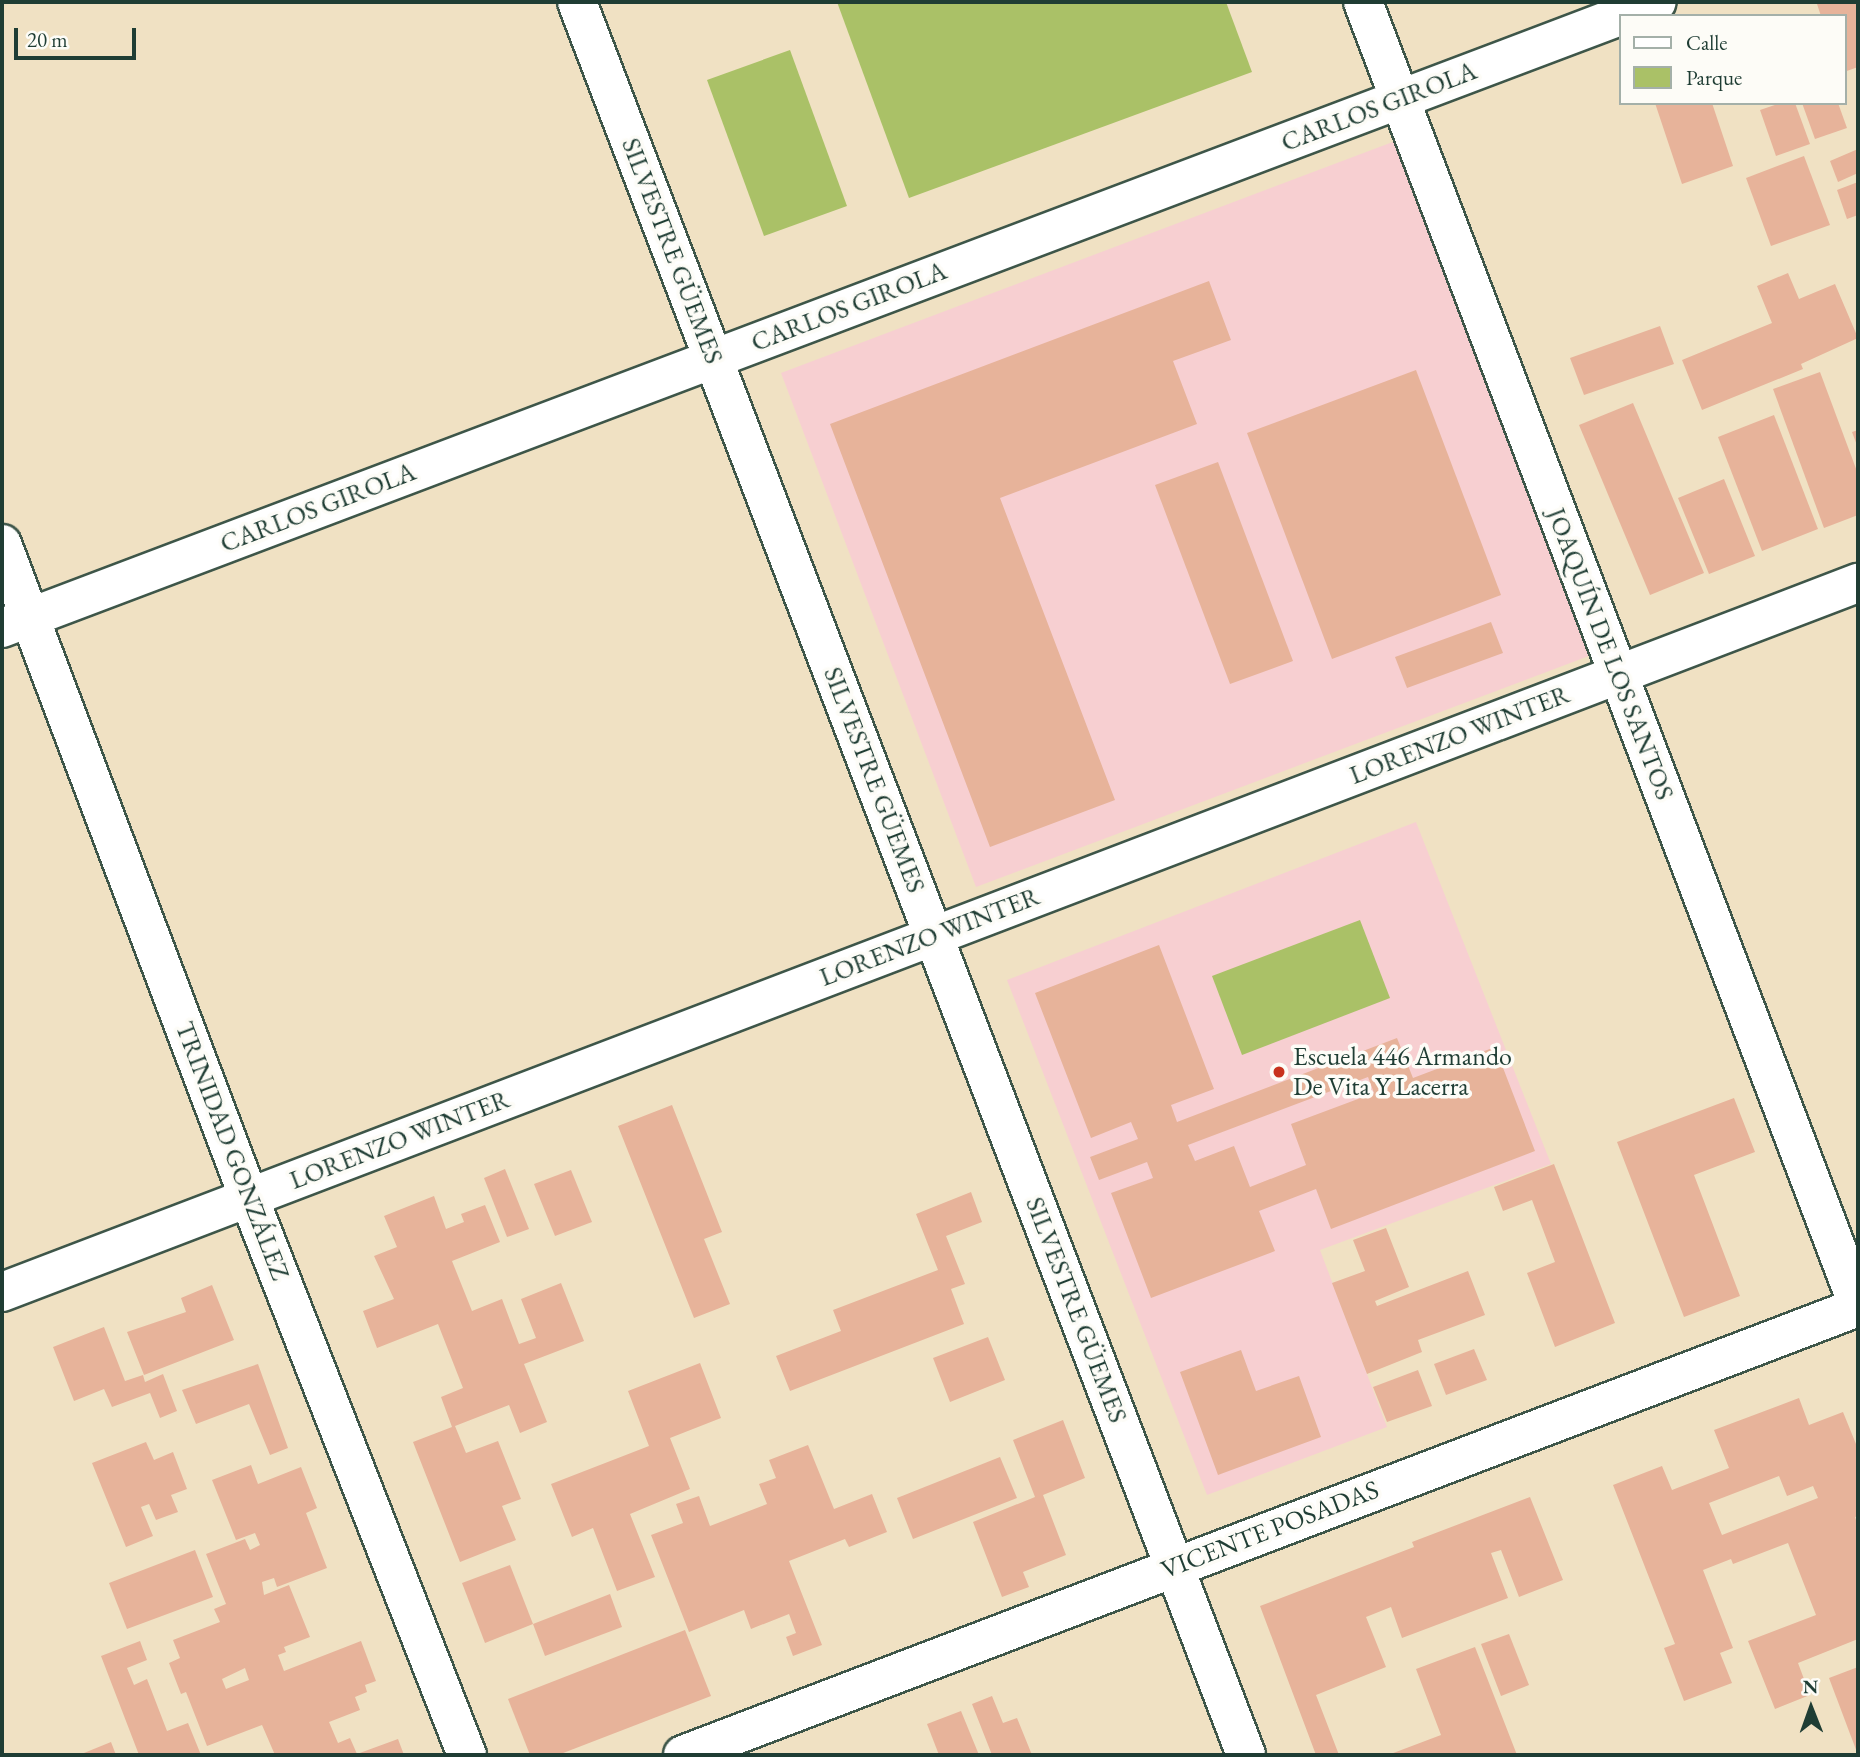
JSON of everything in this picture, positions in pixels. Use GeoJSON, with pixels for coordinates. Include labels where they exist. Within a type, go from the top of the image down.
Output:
{"type":"FeatureCollection","features":[{"type":"Feature","properties":{"kind":"street","name":"SILVESTRE GÜEMES"},"geometry":{"type":"LineString","coordinates":[[577,2],[1246,1755]]}},
{"type":"Feature","properties":{"kind":"street","name":"JOAQUÍN DE LOS SANTOS"},"geometry":{"type":"LineString","coordinates":[[1363,2],[1858,1306]]}},
{"type":"Feature","properties":{"kind":"street","name":"CARLOS GIROLA"},"geometry":{"type":"LineString","coordinates":[[1625,14],[1657,2]]}},
{"type":"Feature","properties":{"kind":"street","name":"CARLOS GIROLA"},"geometry":{"type":"LineString","coordinates":[[15,623],[1618,17]]}},
{"type":"Feature","properties":{"kind":"street","name":"TRINIDAD GONZÁLEZ"},"geometry":{"type":"LineString","coordinates":[[2,544],[15,623],[249,1198],[467,1755]]}},
{"type":"Feature","properties":{"kind":"street","name":"LORENZO WINTER"},"geometry":{"type":"LineString","coordinates":[[2,1292],[1858,583]]}},
{"type":"Feature","properties":{"kind":"street","name":"VICENTE POSADAS"},"geometry":{"type":"LineString","coordinates":[[683,1755],[1858,1306]]}},
{"type":"Feature","properties":{"kind":"shaded area"},"geometry":{"type":"Polygon","coordinates":[[[1398,140],[1594,654],[976,887],[781,373],[1398,140]]]}},
{"type":"Feature","properties":{"kind":"shaded area","name":"Escuela 446 Armando De Vita Y Lacerra"},"geometry":{"type":"Polygon","coordinates":[[[1416,822],[1551,1164],[1320,1250],[1387,1427],[1207,1495],[1007,980],[1416,822]]]}},
{"type":"Feature","properties":{"kind":"green space"},"geometry":{"type":"Polygon","coordinates":[[[837,2],[1226,2],[1252,72],[909,198],[837,2]]]}},
{"type":"Feature","properties":{"kind":"green space"},"geometry":{"type":"Polygon","coordinates":[[[790,50],[847,206],[764,236],[707,80],[790,50]]]}},
{"type":"Feature","properties":{"kind":"green space"},"geometry":{"type":"Polygon","coordinates":[[[1360,920],[1390,998],[1242,1055],[1212,976],[1360,920]]]}},
{"type":"Feature","properties":{"kind":"building"},"geometry":{"type":"Polygon","coordinates":[[[1858,2],[1858,67],[1846,71],[1846,14],[1820,14],[1817,4],[1858,2]]]}},
{"type":"Feature","properties":{"kind":"building"},"geometry":{"type":"Polygon","coordinates":[[[1656,105],[1713,105],[1733,166],[1682,184],[1656,105]]]}},
{"type":"Feature","properties":{"kind":"building"},"geometry":{"type":"Polygon","coordinates":[[[1775,105],[1796,105],[1810,144],[1776,156],[1760,110],[1775,105]]]}},
{"type":"Feature","properties":{"kind":"building"},"geometry":{"type":"Polygon","coordinates":[[[1803,105],[1839,105],[1847,128],[1815,139],[1803,105]]]}},
{"type":"Feature","properties":{"kind":"building"},"geometry":{"type":"Polygon","coordinates":[[[1858,149],[1858,173],[1838,182],[1830,161],[1858,149]]]}},
{"type":"Feature","properties":{"kind":"building"},"geometry":{"type":"Polygon","coordinates":[[[1804,156],[1830,225],[1771,246],[1746,178],[1804,156]]]}},
{"type":"Feature","properties":{"kind":"building"},"geometry":{"type":"Polygon","coordinates":[[[1858,182],[1858,215],[1847,219],[1837,190],[1858,182]]]}},
{"type":"Feature","properties":{"kind":"building"},"geometry":{"type":"Polygon","coordinates":[[[1788,273],[1799,299],[1835,284],[1858,338],[1801,364],[1803,369],[1702,410],[1682,360],[1772,323],[1757,286],[1788,273]]]}},
{"type":"Feature","properties":{"kind":"building"},"geometry":{"type":"Polygon","coordinates":[[[1209,281],[1231,340],[1173,361],[1197,424],[1000,498],[1115,800],[990,847],[830,424],[1209,281]]]}},
{"type":"Feature","properties":{"kind":"building"},"geometry":{"type":"Polygon","coordinates":[[[1660,326],[1674,364],[1584,395],[1570,358],[1660,326]]]}},
{"type":"Feature","properties":{"kind":"building"},"geometry":{"type":"Polygon","coordinates":[[[1416,370],[1501,595],[1332,659],[1247,433],[1416,370]]]}},
{"type":"Feature","properties":{"kind":"building"},"geometry":{"type":"Polygon","coordinates":[[[1820,372],[1858,474],[1858,515],[1824,528],[1773,389],[1820,372]]]}},
{"type":"Feature","properties":{"kind":"building"},"geometry":{"type":"Polygon","coordinates":[[[1633,403],[1704,573],[1650,595],[1579,425],[1633,403]]]}},
{"type":"Feature","properties":{"kind":"building"},"geometry":{"type":"Polygon","coordinates":[[[1774,415],[1818,529],[1762,551],[1718,437],[1774,415]]]}},
{"type":"Feature","properties":{"kind":"building"},"geometry":{"type":"Polygon","coordinates":[[[1858,430],[1858,448],[1852,432],[1858,430]]]}},
{"type":"Feature","properties":{"kind":"building"},"geometry":{"type":"Polygon","coordinates":[[[1218,462],[1293,661],[1230,684],[1155,485],[1218,462]]]}},
{"type":"Feature","properties":{"kind":"building"},"geometry":{"type":"Polygon","coordinates":[[[1724,479],[1755,556],[1709,574],[1678,498],[1724,479]]]}},
{"type":"Feature","properties":{"kind":"building"},"geometry":{"type":"Polygon","coordinates":[[[1491,622],[1503,653],[1407,688],[1395,657],[1491,622]]]}},
{"type":"Feature","properties":{"kind":"building"},"geometry":{"type":"Polygon","coordinates":[[[1159,945],[1214,1089],[1171,1105],[1177,1122],[1397,1038],[1413,1078],[1495,1047],[1535,1151],[1331,1229],[1316,1189],[1259,1211],[1275,1251],[1151,1298],[1111,1193],[1153,1178],[1147,1162],[1099,1180],[1090,1157],[1138,1139],[1131,1122],[1091,1138],[1035,993],[1159,945]],[[1368,1077],[1188,1145],[1195,1161],[1234,1146],[1250,1187],[1306,1165],[1291,1124],[1374,1093],[1368,1077]]]}},
{"type":"Feature","properties":{"kind":"building"},"geometry":{"type":"Polygon","coordinates":[[[1734,1098],[1755,1152],[1694,1175],[1740,1296],[1684,1317],[1617,1142],[1734,1098]]]}},
{"type":"Feature","properties":{"kind":"building"},"geometry":{"type":"Polygon","coordinates":[[[672,1105],[722,1232],[704,1239],[730,1304],[694,1318],[618,1126],[672,1105]]]}},
{"type":"Feature","properties":{"kind":"building"},"geometry":{"type":"Polygon","coordinates":[[[1554,1164],[1615,1323],[1555,1347],[1527,1273],[1555,1262],[1532,1200],[1503,1211],[1494,1187],[1554,1164]]]}},
{"type":"Feature","properties":{"kind":"building"},"geometry":{"type":"Polygon","coordinates":[[[505,1169],[529,1229],[507,1237],[484,1178],[505,1169]]]}},
{"type":"Feature","properties":{"kind":"building"},"geometry":{"type":"Polygon","coordinates":[[[571,1170],[592,1222],[555,1236],[534,1184],[571,1170]]]}},
{"type":"Feature","properties":{"kind":"building"},"geometry":{"type":"Polygon","coordinates":[[[971,1192],[982,1222],[946,1236],[965,1284],[951,1289],[964,1324],[790,1391],[776,1356],[841,1331],[833,1310],[938,1270],[916,1214],[971,1192]]]}},
{"type":"Feature","properties":{"kind":"building"},"geometry":{"type":"Polygon","coordinates":[[[434,1196],[446,1229],[464,1222],[461,1214],[485,1205],[500,1242],[452,1261],[472,1311],[502,1299],[519,1344],[536,1338],[521,1299],[561,1283],[584,1341],[524,1364],[547,1422],[520,1433],[509,1405],[455,1426],[466,1453],[498,1441],[521,1499],[502,1506],[516,1540],[460,1562],[413,1442],[452,1427],[441,1397],[463,1388],[438,1324],[377,1348],[363,1311],[394,1299],[374,1256],[397,1247],[384,1216],[434,1196]]]}},
{"type":"Feature","properties":{"kind":"building"},"geometry":{"type":"Polygon","coordinates":[[[1386,1228],[1409,1287],[1375,1301],[1377,1306],[1468,1271],[1485,1315],[1418,1340],[1422,1352],[1367,1374],[1332,1283],[1365,1271],[1353,1240],[1386,1228]]]}},
{"type":"Feature","properties":{"kind":"building"},"geometry":{"type":"Polygon","coordinates":[[[212,1285],[234,1340],[144,1375],[127,1332],[186,1312],[181,1298],[212,1285]]]}},
{"type":"Feature","properties":{"kind":"building"},"geometry":{"type":"Polygon","coordinates":[[[104,1327],[125,1381],[143,1375],[145,1382],[163,1374],[177,1411],[160,1418],[150,1393],[112,1407],[104,1389],[74,1401],[53,1347],[104,1327]]]}},
{"type":"Feature","properties":{"kind":"building"},"geometry":{"type":"Polygon","coordinates":[[[988,1337],[1005,1380],[950,1402],[933,1358],[988,1337]]]}},
{"type":"Feature","properties":{"kind":"building"},"geometry":{"type":"Polygon","coordinates":[[[1474,1349],[1487,1380],[1446,1395],[1434,1364],[1474,1349]]]}},
{"type":"Feature","properties":{"kind":"building"},"geometry":{"type":"Polygon","coordinates":[[[1241,1350],[1256,1391],[1299,1376],[1321,1437],[1218,1475],[1180,1372],[1241,1350]]]}},
{"type":"Feature","properties":{"kind":"building"},"geometry":{"type":"Polygon","coordinates":[[[700,1363],[721,1418],[670,1438],[690,1489],[630,1514],[655,1577],[617,1591],[593,1528],[572,1537],[551,1484],[649,1446],[628,1391],[700,1363]]]}},
{"type":"Feature","properties":{"kind":"building"},"geometry":{"type":"Polygon","coordinates":[[[258,1364],[288,1448],[270,1455],[249,1404],[196,1424],[182,1390],[258,1364]]]}},
{"type":"Feature","properties":{"kind":"building"},"geometry":{"type":"Polygon","coordinates":[[[1418,1370],[1432,1406],[1387,1422],[1373,1387],[1418,1370]]]}},
{"type":"Feature","properties":{"kind":"building"},"geometry":{"type":"Polygon","coordinates":[[[1799,1398],[1809,1425],[1843,1412],[1858,1449],[1858,1516],[1855,1517],[1858,1526],[1858,1639],[1798,1663],[1810,1695],[1775,1709],[1748,1641],[1816,1615],[1788,1543],[1733,1564],[1731,1559],[1703,1570],[1733,1648],[1720,1653],[1732,1683],[1684,1701],[1664,1648],[1675,1644],[1613,1485],[1662,1466],[1672,1490],[1729,1468],[1714,1430],[1799,1398]],[[1779,1476],[1709,1503],[1722,1535],[1818,1498],[1813,1486],[1787,1496],[1779,1476]]]}},
{"type":"Feature","properties":{"kind":"building"},"geometry":{"type":"Polygon","coordinates":[[[1063,1420],[1085,1478],[1043,1495],[1066,1555],[1023,1572],[1029,1587],[1002,1597],[973,1522],[1035,1497],[1013,1440],[1063,1420]]]}},
{"type":"Feature","properties":{"kind":"building"},"geometry":{"type":"Polygon","coordinates":[[[146,1442],[154,1460],[173,1452],[187,1489],[171,1495],[178,1512],[156,1520],[149,1504],[141,1507],[153,1536],[126,1547],[92,1463],[146,1442]]]}},
{"type":"Feature","properties":{"kind":"building"},"geometry":{"type":"Polygon","coordinates":[[[808,1445],[834,1509],[872,1494],[887,1532],[849,1547],[845,1539],[789,1561],[822,1645],[793,1656],[786,1637],[796,1633],[789,1614],[751,1629],[744,1610],[689,1632],[651,1535],[683,1523],[676,1504],[699,1496],[710,1526],[767,1504],[759,1484],[776,1478],[769,1460],[808,1445]]]}},
{"type":"Feature","properties":{"kind":"building"},"geometry":{"type":"Polygon","coordinates":[[[1000,1457],[1017,1498],[913,1539],[897,1498],[1000,1457]]]}},
{"type":"Feature","properties":{"kind":"building"},"geometry":{"type":"Polygon","coordinates":[[[251,1465],[258,1484],[301,1467],[317,1508],[306,1513],[327,1568],[277,1587],[274,1578],[262,1582],[264,1595],[289,1585],[310,1637],[284,1647],[286,1652],[278,1655],[284,1671],[361,1641],[376,1681],[365,1685],[367,1692],[355,1697],[360,1710],[329,1722],[338,1743],[350,1738],[357,1754],[398,1739],[404,1755],[275,1755],[262,1725],[207,1746],[186,1692],[181,1694],[169,1663],[180,1658],[173,1640],[220,1622],[214,1609],[226,1604],[206,1554],[245,1539],[250,1550],[260,1545],[255,1533],[236,1540],[212,1480],[251,1465]],[[245,1668],[222,1679],[226,1689],[249,1680],[245,1668]]]}},
{"type":"Feature","properties":{"kind":"building"},"geometry":{"type":"Polygon","coordinates":[[[1530,1497],[1563,1580],[1519,1597],[1501,1550],[1491,1553],[1508,1598],[1402,1638],[1391,1607],[1366,1617],[1386,1667],[1316,1695],[1339,1755],[1316,1755],[1260,1606],[1414,1547],[1412,1542],[1530,1497]]]}},
{"type":"Feature","properties":{"kind":"building"},"geometry":{"type":"Polygon","coordinates":[[[195,1550],[213,1597],[127,1629],[109,1583],[195,1550]]]}},
{"type":"Feature","properties":{"kind":"building"},"geometry":{"type":"Polygon","coordinates":[[[510,1565],[533,1624],[485,1643],[462,1583],[510,1565]]]}},
{"type":"Feature","properties":{"kind":"building"},"geometry":{"type":"Polygon","coordinates":[[[610,1594],[622,1627],[545,1656],[533,1624],[610,1594]]]}},
{"type":"Feature","properties":{"kind":"building"},"geometry":{"type":"Polygon","coordinates":[[[685,1630],[711,1696],[558,1755],[530,1755],[508,1699],[685,1630]]]}},
{"type":"Feature","properties":{"kind":"building"},"geometry":{"type":"Polygon","coordinates":[[[1509,1634],[1529,1685],[1501,1696],[1481,1644],[1509,1634]]]}},
{"type":"Feature","properties":{"kind":"building"},"geometry":{"type":"Polygon","coordinates":[[[140,1641],[147,1660],[127,1668],[134,1685],[147,1679],[167,1731],[188,1723],[201,1755],[139,1755],[101,1656],[140,1641]]]}},
{"type":"Feature","properties":{"kind":"building"},"geometry":{"type":"Polygon","coordinates":[[[1475,1647],[1517,1755],[1388,1755],[1441,1735],[1416,1669],[1475,1647]]]}},
{"type":"Feature","properties":{"kind":"building"},"geometry":{"type":"Polygon","coordinates":[[[1858,1667],[1858,1755],[1829,1678],[1858,1667]]]}},
{"type":"Feature","properties":{"kind":"building"},"geometry":{"type":"Polygon","coordinates":[[[992,1696],[1003,1723],[1017,1718],[1032,1755],[992,1755],[972,1704],[992,1696]]]}},
{"type":"Feature","properties":{"kind":"building"},"geometry":{"type":"Polygon","coordinates":[[[961,1711],[979,1755],[939,1755],[927,1724],[961,1711]]]}},
{"type":"Feature","properties":{"kind":"building"},"geometry":{"type":"Polygon","coordinates":[[[111,1742],[116,1755],[79,1755],[111,1742]]]}},
{"type":"Feature","properties":{"kind":"place","name":"Escuela 446 Armando De Vita Y Lacerra"},"geometry":{"type":"Point","coordinates":[1279,1072]}}]}
